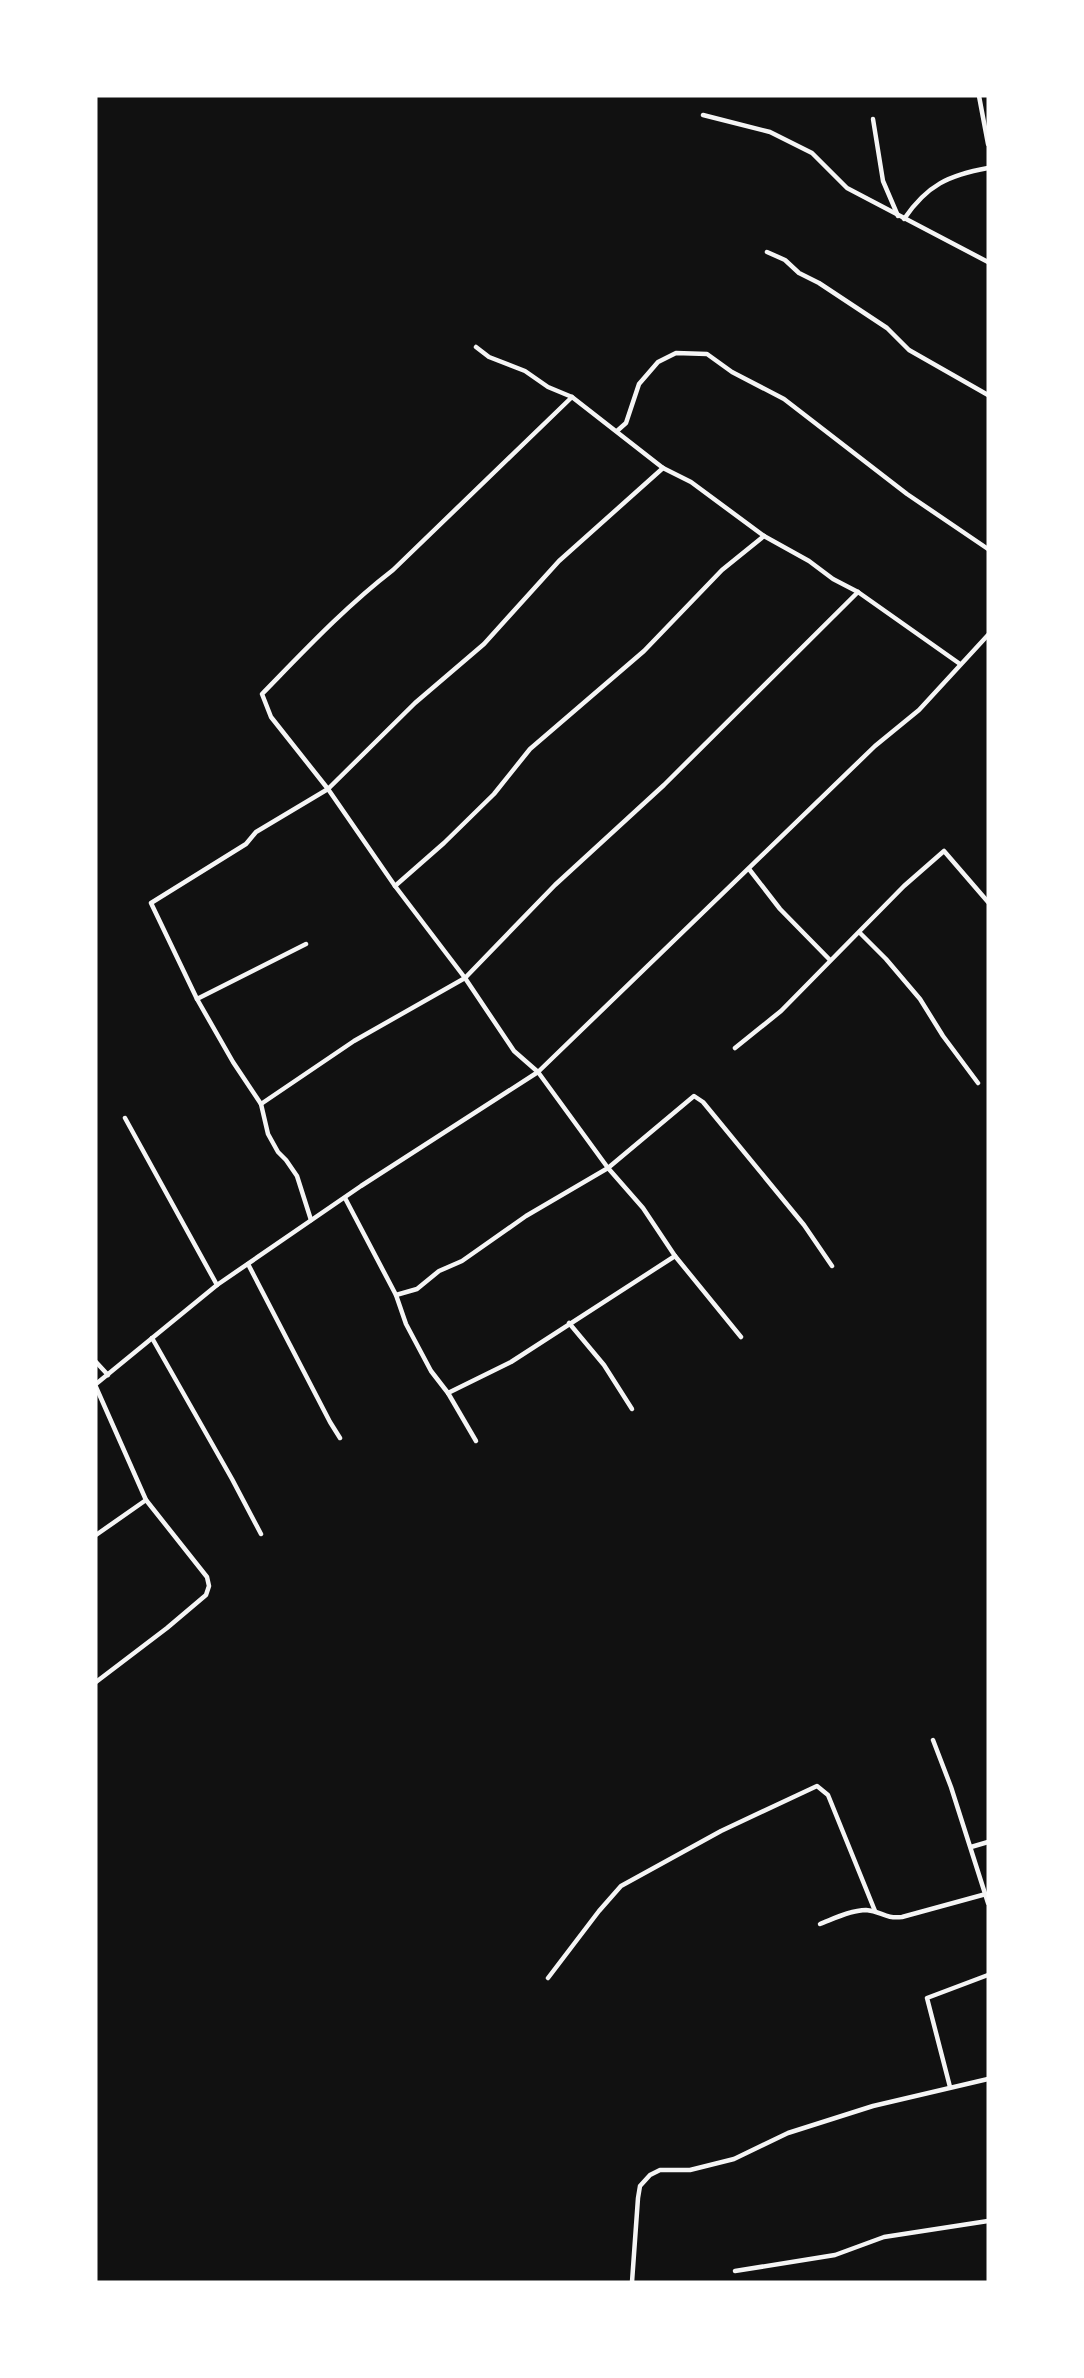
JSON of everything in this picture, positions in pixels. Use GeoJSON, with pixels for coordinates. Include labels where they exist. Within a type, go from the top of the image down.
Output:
{"type":"FeatureCollection","features":[{"type":"Feature","properties":{"kind":"street"},"geometry":{"type":"LineString","coordinates":[[979,96],[988,144]]}},
{"type":"Feature","properties":{"kind":"street"},"geometry":{"type":"LineString","coordinates":[[703,115],[771,132],[812,153],[847,188],[988,262]]}},
{"type":"Feature","properties":{"kind":"street"},"geometry":{"type":"LineString","coordinates":[[873,119],[883,181],[898,216]]}},
{"type":"Feature","properties":{"kind":"street"},"geometry":{"type":"LineString","coordinates":[[904,219],[915,203],[957,174],[988,168]]}},
{"type":"Feature","properties":{"kind":"street"},"geometry":{"type":"LineString","coordinates":[[767,252],[785,260],[798,273],[819,283],[887,328],[909,350],[988,395]]}},
{"type":"Feature","properties":{"kind":"street"},"geometry":{"type":"LineString","coordinates":[[476,347],[489,357],[525,371],[548,387],[572,397],[663,468],[691,482],[764,536],[858,592],[960,664]]}},
{"type":"Feature","properties":{"kind":"street"},"geometry":{"type":"LineString","coordinates":[[617,431],[626,423],[639,384],[658,362],[676,353],[707,354],[732,372],[784,399],[907,494],[988,549]]}},
{"type":"Feature","properties":{"kind":"street"},"geometry":{"type":"LineString","coordinates":[[572,397],[393,570],[364,592],[342,613],[262,694],[271,717],[328,789],[395,886],[465,978],[514,1051],[538,1072],[608,1168],[643,1208],[675,1256],[741,1337]]}},
{"type":"Feature","properties":{"kind":"street"},"geometry":{"type":"LineString","coordinates":[[311,1220],[297,1176],[278,1152],[268,1134],[261,1104],[233,1062],[197,999],[151,903],[246,844],[256,832],[328,789],[416,703],[484,644],[559,561],[663,468]]}},
{"type":"Feature","properties":{"kind":"street"},"geometry":{"type":"LineString","coordinates":[[395,886],[444,843],[494,794],[530,749],[644,651],[722,570],[764,536]]}},
{"type":"Feature","properties":{"kind":"street"},"geometry":{"type":"LineString","coordinates":[[261,1104],[354,1041],[465,978],[555,885],[664,785],[858,592]]}},
{"type":"Feature","properties":{"kind":"street"},"geometry":{"type":"LineString","coordinates":[[96,1682],[206,1595],[209,1586],[207,1578],[146,1500],[96,1386],[217,1285],[311,1220],[538,1072],[875,746],[919,710],[988,635]]}},
{"type":"Feature","properties":{"kind":"street"},"geometry":{"type":"LineString","coordinates":[[735,1048],[781,1011],[904,886],[944,851],[988,902]]}},
{"type":"Feature","properties":{"kind":"street"},"geometry":{"type":"LineString","coordinates":[[749,869],[780,909],[830,960]]}},
{"type":"Feature","properties":{"kind":"street"},"geometry":{"type":"LineString","coordinates":[[860,933],[920,999],[943,1036],[978,1083]]}},
{"type":"Feature","properties":{"kind":"street"},"geometry":{"type":"LineString","coordinates":[[197,999],[306,944]]}},
{"type":"Feature","properties":{"kind":"street"},"geometry":{"type":"LineString","coordinates":[[396,1295],[417,1289],[439,1271],[462,1261],[526,1216],[608,1168],[694,1096],[703,1102],[804,1225],[832,1266]]}},
{"type":"Feature","properties":{"kind":"street"},"geometry":{"type":"LineString","coordinates":[[124,1118],[217,1285]]}},
{"type":"Feature","properties":{"kind":"street"},"geometry":{"type":"LineString","coordinates":[[345,1198],[396,1295],[406,1324],[431,1371],[448,1393],[476,1442]]}},
{"type":"Feature","properties":{"kind":"street"},"geometry":{"type":"LineString","coordinates":[[448,1393],[511,1362],[675,1256]]}},
{"type":"Feature","properties":{"kind":"street"},"geometry":{"type":"LineString","coordinates":[[248,1264],[340,1438]]}},
{"type":"Feature","properties":{"kind":"street"},"geometry":{"type":"LineString","coordinates":[[569,1323],[604,1365],[632,1409]]}},
{"type":"Feature","properties":{"kind":"street"},"geometry":{"type":"LineString","coordinates":[[152,1338],[261,1534]]}},
{"type":"Feature","properties":{"kind":"street"},"geometry":{"type":"LineString","coordinates":[[96,1362],[108,1375]]}},
{"type":"Feature","properties":{"kind":"street"},"geometry":{"type":"LineString","coordinates":[[96,1535],[146,1500]]}},
{"type":"Feature","properties":{"kind":"street"},"geometry":{"type":"LineString","coordinates":[[933,1740],[988,1903]]}},
{"type":"Feature","properties":{"kind":"street"},"geometry":{"type":"LineString","coordinates":[[548,1978],[598,1911],[621,1886],[721,1831],[817,1786],[828,1795],[875,1911]]}},
{"type":"Feature","properties":{"kind":"street"},"geometry":{"type":"LineString","coordinates":[[971,1847],[988,1842]]}},
{"type":"Feature","properties":{"kind":"street"},"geometry":{"type":"LineString","coordinates":[[820,1924],[862,1910],[875,1911],[889,1918],[903,1917],[986,1894]]}},
{"type":"Feature","properties":{"kind":"street"},"geometry":{"type":"LineString","coordinates":[[951,2087],[927,1998],[988,1975]]}},
{"type":"Feature","properties":{"kind":"street"},"geometry":{"type":"LineString","coordinates":[[632,2282],[640,2186],[650,2175],[664,2168],[690,2170],[734,2159],[788,2133],[873,2106],[988,2079]]}},
{"type":"Feature","properties":{"kind":"street"},"geometry":{"type":"LineString","coordinates":[[735,2271],[835,2255],[884,2237],[988,2221]]}}]}
